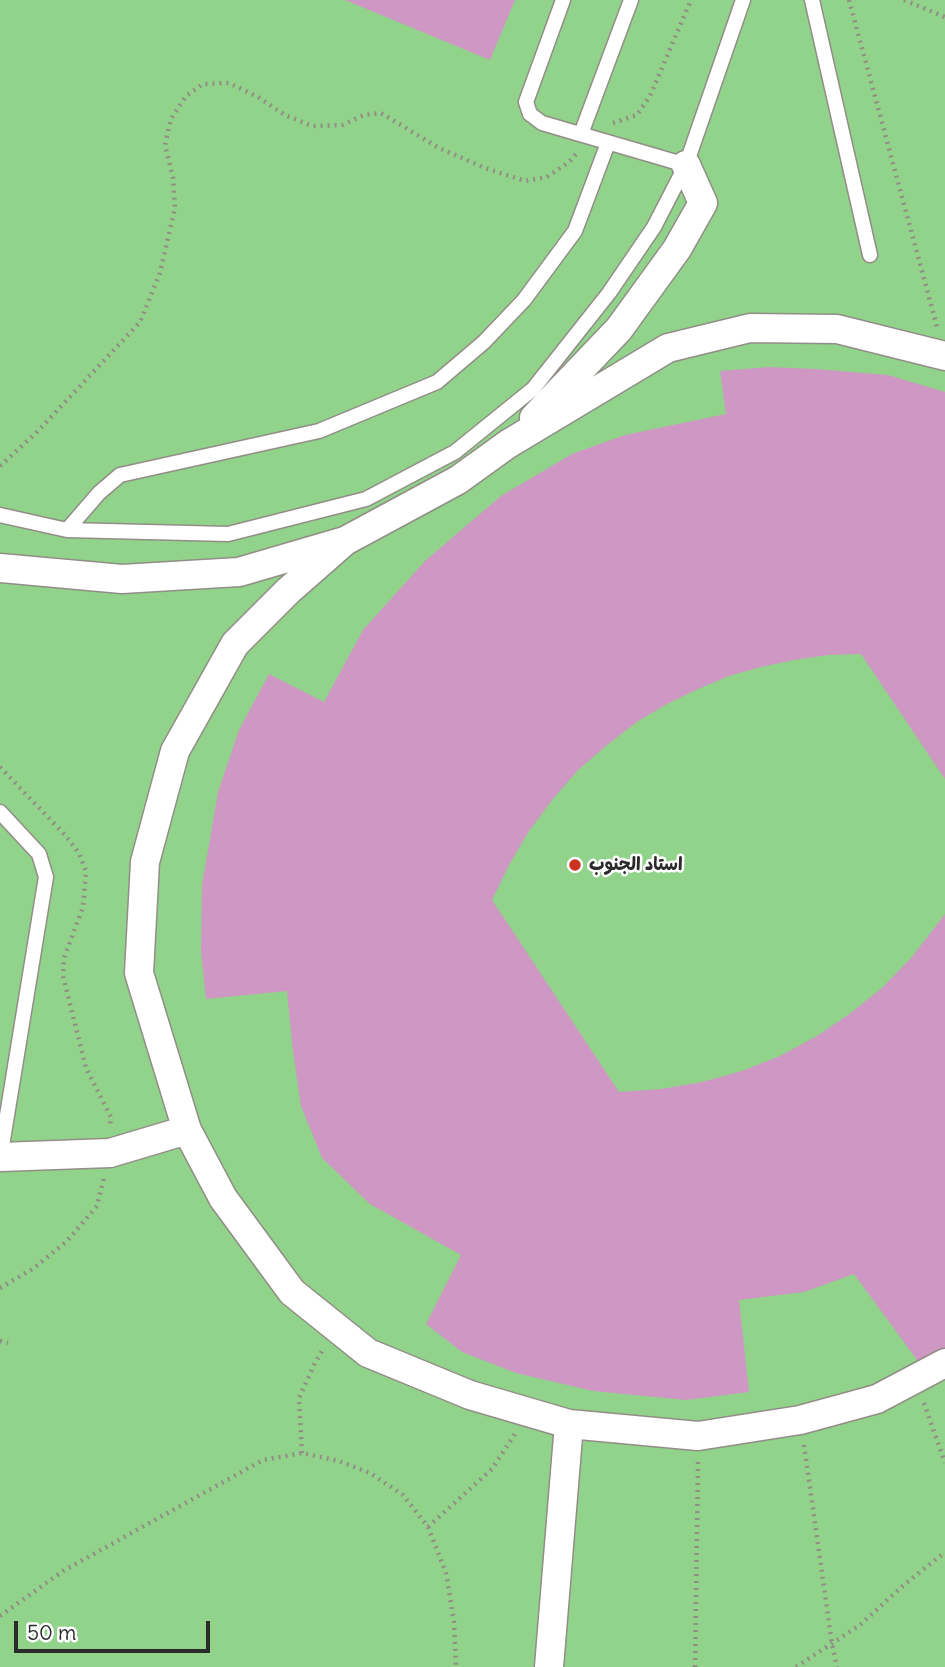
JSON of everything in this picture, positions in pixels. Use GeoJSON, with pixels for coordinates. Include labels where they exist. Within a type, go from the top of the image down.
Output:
{"type":"FeatureCollection","features":[{"type":"Feature","properties":{"kind":"street"},"geometry":{"type":"LineString","coordinates":[[508,444],[619,328],[677,249],[702,204],[686,165]]}},
{"type":"Feature","properties":{"kind":"street"},"geometry":{"type":"LineString","coordinates":[[0,569],[122,579],[239,572],[345,541],[458,480],[508,444],[668,348],[750,328],[837,328],[945,356]]}},
{"type":"Feature","properties":{"kind":"street"},"geometry":{"type":"LineString","coordinates":[[345,541],[288,591],[235,644],[175,751],[145,862],[139,973],[187,1130],[223,1198],[292,1292],[368,1353],[470,1395],[569,1424],[698,1436],[800,1420],[877,1399],[945,1363]]}},
{"type":"Feature","properties":{"kind":"street"},"geometry":{"type":"LineString","coordinates":[[0,1157],[110,1153],[187,1130]]}},
{"type":"Feature","properties":{"kind":"street"},"geometry":{"type":"LineString","coordinates":[[549,1667],[569,1424]]}},
{"type":"Feature","properties":{"kind":"lane"},"geometry":{"type":"LineString","coordinates":[[563,0],[526,102],[530,114],[542,123],[686,165]]}},
{"type":"Feature","properties":{"kind":"lane"},"geometry":{"type":"LineString","coordinates":[[586,136],[631,0]]}},
{"type":"Feature","properties":{"kind":"lane"},"geometry":{"type":"LineString","coordinates":[[0,516],[67,530],[228,534],[366,499],[455,452],[533,389],[609,293],[654,227],[686,165],[743,0]]}},
{"type":"Feature","properties":{"kind":"lane"},"geometry":{"type":"LineString","coordinates":[[812,0],[870,255]]}},
{"type":"Feature","properties":{"kind":"lane"},"geometry":{"type":"LineString","coordinates":[[67,530],[120,475],[319,431],[437,382],[484,342],[524,300],[575,231],[608,143]]}},
{"type":"Feature","properties":{"kind":"lane"},"geometry":{"type":"LineString","coordinates":[[0,812],[39,855],[46,877],[0,1157]]}},
{"type":"Feature","properties":{"kind":"path"},"geometry":{"type":"LineString","coordinates":[[0,466],[38,431],[140,322],[160,274],[175,208],[173,178],[165,145],[171,119],[186,96],[203,84],[229,83],[258,97],[285,115],[312,126],[342,125],[365,114],[381,113],[439,148],[525,181],[547,177],[569,162],[586,136],[637,115],[650,96],[691,0]]}},
{"type":"Feature","properties":{"kind":"path"},"geometry":{"type":"LineString","coordinates":[[849,0],[945,356]]}},
{"type":"Feature","properties":{"kind":"path"},"geometry":{"type":"LineString","coordinates":[[904,0],[945,17]]}},
{"type":"Feature","properties":{"kind":"path"},"geometry":{"type":"LineString","coordinates":[[0,767],[65,835],[79,853],[86,871],[83,907],[64,958],[63,976],[86,1068],[111,1117],[110,1153],[97,1206],[59,1248],[34,1268],[0,1288]]}},
{"type":"Feature","properties":{"kind":"path"},"geometry":{"type":"LineString","coordinates":[[302,1453],[299,1398],[315,1363],[337,1328]]}},
{"type":"Feature","properties":{"kind":"path"},"geometry":{"type":"LineString","coordinates":[[0,1341],[8,1343]]}},
{"type":"Feature","properties":{"kind":"path"},"geometry":{"type":"LineString","coordinates":[[915,1379],[945,1463]]}},
{"type":"Feature","properties":{"kind":"path"},"geometry":{"type":"LineString","coordinates":[[428,1527],[492,1469],[528,1412]]}},
{"type":"Feature","properties":{"kind":"path"},"geometry":{"type":"LineString","coordinates":[[800,1420],[837,1667]]}},
{"type":"Feature","properties":{"kind":"path"},"geometry":{"type":"LineString","coordinates":[[695,1667],[698,1436]]}},
{"type":"Feature","properties":{"kind":"path"},"geometry":{"type":"LineString","coordinates":[[0,1616],[63,1571],[263,1460],[302,1453],[339,1461],[370,1473],[403,1495],[428,1527],[446,1573],[454,1622],[456,1667]]}},
{"type":"Feature","properties":{"kind":"path"},"geometry":{"type":"LineString","coordinates":[[796,1667],[860,1625],[945,1552]]}},
{"type":"Feature","properties":{"kind":"green space"},"geometry":{"type":"Polygon","coordinates":[[[0,0],[945,0],[945,1667],[0,1667],[0,0]]]}},
{"type":"Feature","properties":{"kind":"building"},"geometry":{"type":"Polygon","coordinates":[[[345,0],[515,0],[490,60],[345,0]]]}},
{"type":"Feature","properties":{"kind":"building","name":"استاد الجنوب"},"geometry":{"type":"Polygon","coordinates":[[[769,367],[888,375],[945,392],[945,779],[861,654],[828,655],[761,667],[729,676],[667,704],[638,721],[578,770],[529,831],[492,900],[619,1092],[702,1082],[742,1071],[780,1056],[817,1036],[883,987],[912,957],[945,914],[945,1348],[920,1364],[854,1274],[804,1292],[739,1300],[749,1392],[686,1400],[593,1391],[516,1373],[462,1352],[426,1324],[461,1255],[370,1204],[322,1158],[301,1106],[287,991],[206,999],[201,951],[202,885],[218,792],[239,730],[269,674],[324,702],[363,630],[425,561],[501,496],[572,454],[625,435],[726,414],[720,371],[769,367]]]}},
{"type":"Feature","properties":{"kind":"place","name":"استاد الجنوب"},"geometry":{"type":"Point","coordinates":[575,865]}}]}
